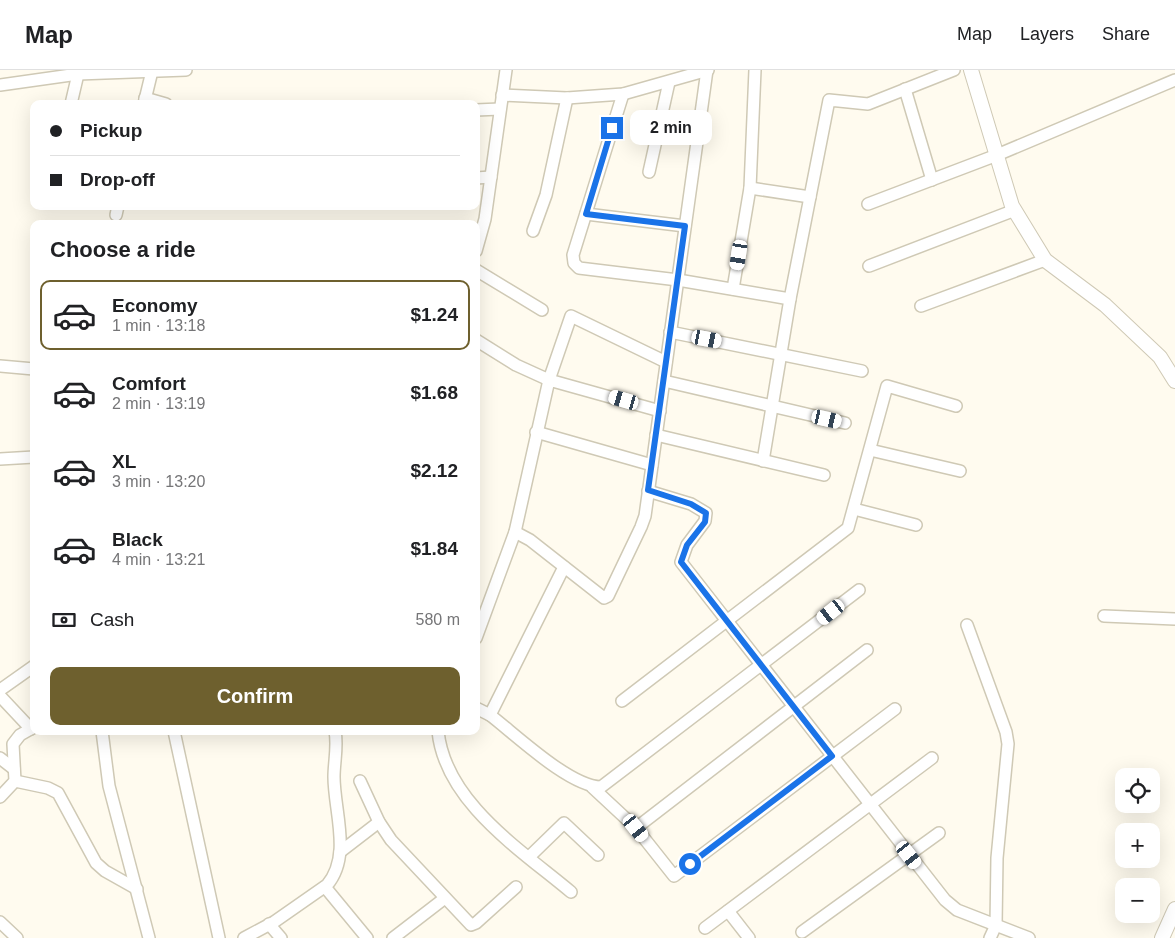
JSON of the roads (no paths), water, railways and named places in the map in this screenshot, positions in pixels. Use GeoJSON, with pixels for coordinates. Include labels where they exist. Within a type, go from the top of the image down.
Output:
{"type":"FeatureCollection","features":[{"type":"Feature","properties":{"kind":"street"},"geometry":{"type":"LineString","coordinates":[[0,85],[78,74],[186,70]]}},
{"type":"Feature","properties":{"kind":"street"},"geometry":{"type":"LineString","coordinates":[[480,237],[485,219],[506,70]]}},
{"type":"Feature","properties":{"kind":"street"},"geometry":{"type":"LineString","coordinates":[[502,95],[568,98],[623,94],[707,70],[660,410],[641,527],[608,596],[604,598],[600,597],[530,540],[515,532]]}},
{"type":"Feature","properties":{"kind":"street"},"geometry":{"type":"LineString","coordinates":[[733,289],[750,188],[755,70]]}},
{"type":"Feature","properties":{"kind":"street"},"geometry":{"type":"LineString","coordinates":[[763,460],[790,299],[829,100],[868,104],[954,70]]}},
{"type":"Feature","properties":{"kind":"street"},"geometry":{"type":"LineString","coordinates":[[971,70],[1015,210],[1045,260],[1105,306],[1133,331],[1160,357],[1175,382]]}},
{"type":"Feature","properties":{"kind":"street"},"geometry":{"type":"LineString","coordinates":[[145,100],[152,71]]}},
{"type":"Feature","properties":{"kind":"street"},"geometry":{"type":"LineString","coordinates":[[72,100],[78,74]]}},
{"type":"Feature","properties":{"kind":"street"},"geometry":{"type":"LineString","coordinates":[[868,204],[997,155],[1175,80]]}},
{"type":"Feature","properties":{"kind":"street"},"geometry":{"type":"LineString","coordinates":[[649,172],[669,82]]}},
{"type":"Feature","properties":{"kind":"street"},"geometry":{"type":"LineString","coordinates":[[905,89],[932,180]]}},
{"type":"Feature","properties":{"kind":"street"},"geometry":{"type":"LineString","coordinates":[[623,94],[573,255],[574,263],[579,268],[678,280],[790,299]]}},
{"type":"Feature","properties":{"kind":"street"},"geometry":{"type":"LineString","coordinates":[[533,231],[546,195],[568,98]]}},
{"type":"Feature","properties":{"kind":"street"},"geometry":{"type":"LineString","coordinates":[[480,110],[500,109]]}},
{"type":"Feature","properties":{"kind":"street"},"geometry":{"type":"LineString","coordinates":[[480,178],[491,177]]}},
{"type":"Feature","properties":{"kind":"street"},"geometry":{"type":"LineString","coordinates":[[750,188],[810,198]]}},
{"type":"Feature","properties":{"kind":"street"},"geometry":{"type":"LineString","coordinates":[[868,266],[1015,210]]}},
{"type":"Feature","properties":{"kind":"street"},"geometry":{"type":"LineString","coordinates":[[586,214],[685,226]]}},
{"type":"Feature","properties":{"kind":"street"},"geometry":{"type":"LineString","coordinates":[[921,306],[1045,260]]}},
{"type":"Feature","properties":{"kind":"street"},"geometry":{"type":"LineString","coordinates":[[480,272],[542,310]]}},
{"type":"Feature","properties":{"kind":"street"},"geometry":{"type":"LineString","coordinates":[[480,627],[515,532],[549,380],[572,316],[666,362]]}},
{"type":"Feature","properties":{"kind":"street"},"geometry":{"type":"LineString","coordinates":[[670,332],[781,353],[862,371]]}},
{"type":"Feature","properties":{"kind":"street"},"geometry":{"type":"LineString","coordinates":[[480,342],[516,365],[549,380],[660,410]]}},
{"type":"Feature","properties":{"kind":"street"},"geometry":{"type":"LineString","coordinates":[[0,366],[30,369]]}},
{"type":"Feature","properties":{"kind":"street"},"geometry":{"type":"LineString","coordinates":[[664,381],[845,423]]}},
{"type":"Feature","properties":{"kind":"street"},"geometry":{"type":"LineString","coordinates":[[622,701],[725,620],[840,536],[848,528],[886,386],[956,406]]}},
{"type":"Feature","properties":{"kind":"street"},"geometry":{"type":"LineString","coordinates":[[536,432],[652,465]]}},
{"type":"Feature","properties":{"kind":"street"},"geometry":{"type":"LineString","coordinates":[[656,435],[824,475]]}},
{"type":"Feature","properties":{"kind":"street"},"geometry":{"type":"LineString","coordinates":[[870,450],[960,471]]}},
{"type":"Feature","properties":{"kind":"street"},"geometry":{"type":"LineString","coordinates":[[0,459],[30,457]]}},
{"type":"Feature","properties":{"kind":"street"},"geometry":{"type":"LineString","coordinates":[[648,490],[691,504],[706,513],[705,522],[687,545],[681,562],[909,855],[951,906],[1028,938]]}},
{"type":"Feature","properties":{"kind":"street"},"geometry":{"type":"LineString","coordinates":[[854,509],[916,525]]}},
{"type":"Feature","properties":{"kind":"street"},"geometry":{"type":"LineString","coordinates":[[490,715],[564,567]]}},
{"type":"Feature","properties":{"kind":"street"},"geometry":{"type":"LineString","coordinates":[[592,787],[600,787],[858,590]]}},
{"type":"Feature","properties":{"kind":"street"},"geometry":{"type":"LineString","coordinates":[[1104,616],[1175,619]]}},
{"type":"Feature","properties":{"kind":"street"},"geometry":{"type":"LineString","coordinates":[[967,625],[1006,732],[1008,744],[997,858],[996,925],[990,938]]}},
{"type":"Feature","properties":{"kind":"street"},"geometry":{"type":"LineString","coordinates":[[636,828],[867,650]]}},
{"type":"Feature","properties":{"kind":"street"},"geometry":{"type":"LineString","coordinates":[[0,690],[30,669]]}},
{"type":"Feature","properties":{"kind":"street"},"geometry":{"type":"LineString","coordinates":[[0,696],[30,726]]}},
{"type":"Feature","properties":{"kind":"street"},"geometry":{"type":"LineString","coordinates":[[480,710],[490,715],[571,778],[592,787],[636,828],[674,876],[895,709]]}},
{"type":"Feature","properties":{"kind":"street"},"geometry":{"type":"LineString","coordinates":[[0,797],[14,775],[13,744],[20,735],[30,729]]}},
{"type":"Feature","properties":{"kind":"street"},"geometry":{"type":"LineString","coordinates":[[103,735],[109,786],[150,938]]}},
{"type":"Feature","properties":{"kind":"street"},"geometry":{"type":"LineString","coordinates":[[175,735],[219,938]]}},
{"type":"Feature","properties":{"kind":"street"},"geometry":{"type":"LineString","coordinates":[[244,938],[270,924],[325,887],[333,879],[340,852],[334,780],[334,735]]}},
{"type":"Feature","properties":{"kind":"street"},"geometry":{"type":"LineString","coordinates":[[439,735],[448,767],[463,794],[477,812],[571,892]]}},
{"type":"Feature","properties":{"kind":"street"},"geometry":{"type":"LineString","coordinates":[[0,758],[14,775],[58,793],[96,863],[104,871],[137,889]]}},
{"type":"Feature","properties":{"kind":"street"},"geometry":{"type":"LineString","coordinates":[[705,928],[871,806],[932,758]]}},
{"type":"Feature","properties":{"kind":"street"},"geometry":{"type":"LineString","coordinates":[[360,781],[379,822],[391,840],[471,925],[476,923],[516,887]]}},
{"type":"Feature","properties":{"kind":"street"},"geometry":{"type":"LineString","coordinates":[[340,852],[379,822]]}},
{"type":"Feature","properties":{"kind":"street"},"geometry":{"type":"LineString","coordinates":[[529,857],[564,822],[598,855]]}},
{"type":"Feature","properties":{"kind":"street"},"geometry":{"type":"LineString","coordinates":[[802,932],[939,833]]}},
{"type":"Feature","properties":{"kind":"street"},"geometry":{"type":"LineString","coordinates":[[325,887],[367,938]]}},
{"type":"Feature","properties":{"kind":"street"},"geometry":{"type":"LineString","coordinates":[[393,938],[445,898]]}},
{"type":"Feature","properties":{"kind":"street"},"geometry":{"type":"LineString","coordinates":[[1162,938],[1175,909]]}},
{"type":"Feature","properties":{"kind":"street"},"geometry":{"type":"LineString","coordinates":[[728,911],[749,938]]}},
{"type":"Feature","properties":{"kind":"street"},"geometry":{"type":"LineString","coordinates":[[0,922],[17,938]]}},
{"type":"Feature","properties":{"kind":"street"},"geometry":{"type":"LineString","coordinates":[[270,924],[281,938]]}}]}
